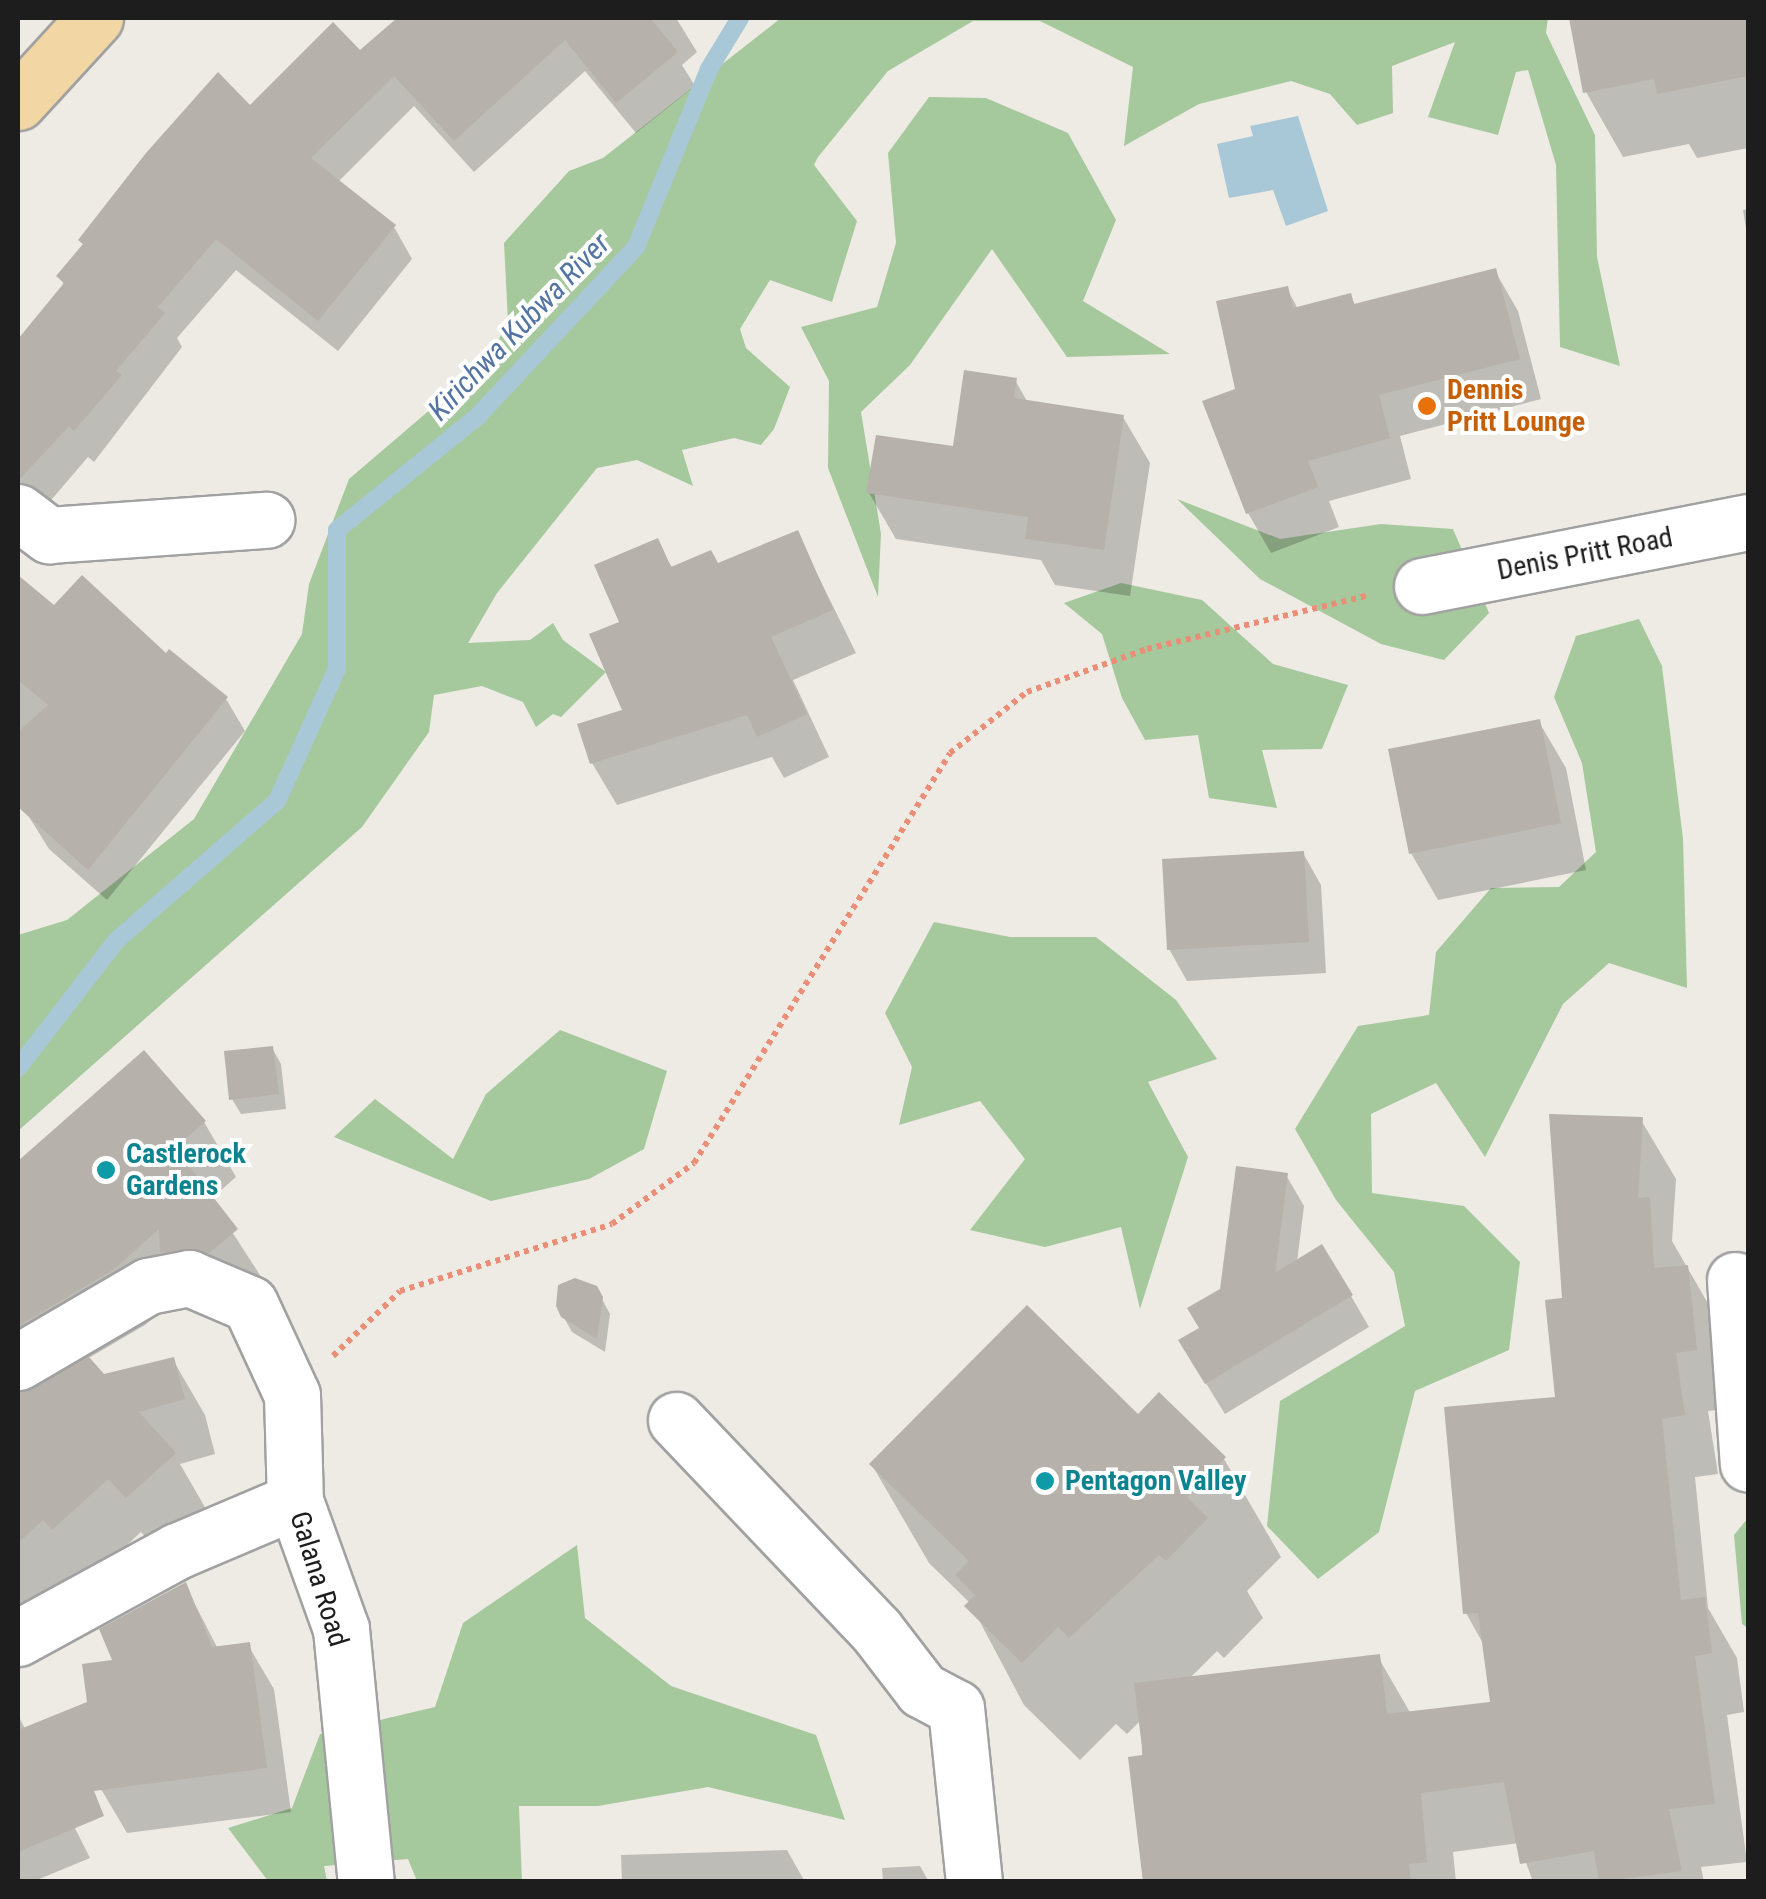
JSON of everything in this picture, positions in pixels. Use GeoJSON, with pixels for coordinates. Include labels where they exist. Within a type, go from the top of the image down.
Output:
{"type":"FeatureCollection","features":[{"type":"Feature","properties":{"kind":"main road"},"geometry":{"type":"LineString","coordinates":[[18,102],[92,18]]}},
{"type":"Feature","properties":{"kind":"street"},"geometry":{"type":"LineString","coordinates":[[18,512],[50,535],[266,520]]}},
{"type":"Feature","properties":{"kind":"street","name":"Denis Pritt Road"},"geometry":{"type":"LineString","coordinates":[[1422,586],[1748,522]]}},
{"type":"Feature","properties":{"kind":"street"},"geometry":{"type":"LineString","coordinates":[[18,1362],[148,1286],[189,1278],[250,1304],[292,1395]]}},
{"type":"Feature","properties":{"kind":"street"},"geometry":{"type":"LineString","coordinates":[[1735,1280],[1748,1464]]}},
{"type":"Feature","properties":{"kind":"street","name":"Galana Road"},"geometry":{"type":"LineString","coordinates":[[292,1395],[294,1501],[341,1628],[366,1882]]}},
{"type":"Feature","properties":{"kind":"street"},"geometry":{"type":"LineString","coordinates":[[676,1420],[876,1630],[922,1690],[956,1708],[974,1882]]}},
{"type":"Feature","properties":{"kind":"street"},"geometry":{"type":"LineString","coordinates":[[18,1638],[177,1551],[294,1501]]}},
{"type":"Feature","properties":{"kind":"path"},"geometry":{"type":"LineString","coordinates":[[292,1395],[400,1291],[612,1224],[694,1162],[950,753],[1027,692],[1147,649],[1299,609],[1422,586]]}},
{"type":"Feature","properties":{"kind":"green space"},"geometry":{"type":"Polygon","coordinates":[[[781,18],[1548,18],[1546,33],[1595,135],[1597,257],[1620,366],[1560,347],[1556,165],[1528,70],[1516,72],[1498,135],[1428,117],[1455,42],[1392,66],[1393,113],[1357,125],[1330,94],[1291,81],[1199,104],[1124,146],[1133,67],[1040,21],[973,21],[888,71],[814,165],[857,221],[832,302],[770,280],[740,329],[746,348],[790,387],[774,429],[761,445],[734,438],[682,450],[693,486],[637,460],[597,468],[497,593],[468,643],[530,640],[553,623],[563,640],[606,672],[561,717],[553,714],[536,727],[523,702],[482,686],[434,695],[429,732],[362,827],[18,1131],[18,935],[67,920],[194,819],[302,634],[309,584],[349,479],[487,361],[508,322],[504,243],[569,171],[603,158],[781,18]]]}},
{"type":"Feature","properties":{"kind":"green space"},"geometry":{"type":"Polygon","coordinates":[[[929,97],[986,98],[1068,133],[1116,220],[1083,301],[1170,354],[1067,357],[992,249],[910,365],[861,412],[881,534],[878,597],[828,468],[829,381],[801,327],[877,307],[896,243],[888,153],[929,97]]]}},
{"type":"Feature","properties":{"kind":"green space"},"geometry":{"type":"Polygon","coordinates":[[[1177,499],[1280,539],[1381,524],[1453,529],[1489,613],[1444,660],[1381,644],[1260,579],[1177,499]]]}},
{"type":"Feature","properties":{"kind":"green space"},"geometry":{"type":"Polygon","coordinates":[[[1121,583],[1202,600],[1273,664],[1348,685],[1322,749],[1262,750],[1277,808],[1209,798],[1198,735],[1145,740],[1122,698],[1102,634],[1064,603],[1121,583]]]}},
{"type":"Feature","properties":{"kind":"green space"},"geometry":{"type":"Polygon","coordinates":[[[1639,619],[1662,666],[1683,839],[1687,988],[1609,963],[1563,1004],[1485,1157],[1436,1083],[1371,1114],[1372,1193],[1464,1206],[1520,1262],[1509,1350],[1415,1391],[1379,1532],[1318,1579],[1267,1526],[1280,1401],[1405,1326],[1394,1272],[1336,1200],[1295,1129],[1358,1026],[1429,1015],[1436,952],[1491,888],[1559,887],[1596,852],[1582,763],[1554,697],[1576,636],[1639,619]]]}},
{"type":"Feature","properties":{"kind":"green space"},"geometry":{"type":"Polygon","coordinates":[[[934,922],[1010,937],[1096,937],[1176,1000],[1217,1059],[1148,1082],[1188,1157],[1140,1309],[1121,1227],[1045,1247],[970,1230],[1025,1159],[980,1101],[899,1125],[912,1067],[885,1013],[934,922]]]}},
{"type":"Feature","properties":{"kind":"green space"},"geometry":{"type":"Polygon","coordinates":[[[560,1030],[667,1071],[644,1149],[589,1179],[491,1201],[334,1137],[375,1099],[453,1159],[486,1094],[560,1030]]]}},
{"type":"Feature","properties":{"kind":"green space"},"geometry":{"type":"Polygon","coordinates":[[[1748,1518],[1748,1628],[1742,1624],[1734,1535],[1748,1518]]]}},
{"type":"Feature","properties":{"kind":"green space"},"geometry":{"type":"Polygon","coordinates":[[[577,1545],[585,1618],[671,1686],[816,1735],[845,1820],[708,1787],[598,1806],[519,1806],[522,1882],[417,1881],[408,1859],[324,1866],[327,1881],[268,1881],[228,1828],[292,1808],[320,1734],[435,1707],[463,1623],[577,1545]]]}},
{"type":"Feature","properties":{"kind":"water"},"geometry":{"type":"Polygon","coordinates":[[[1298,116],[1328,211],[1286,226],[1273,190],[1229,198],[1217,144],[1253,136],[1250,126],[1298,116]]]}},
{"type":"Feature","properties":{"kind":"building"},"geometry":{"type":"Polygon","coordinates":[[[397,18],[650,18],[678,52],[616,103],[565,40],[454,141],[394,76],[311,158],[396,225],[318,321],[216,239],[158,307],[165,313],[116,371],[122,375],[74,431],[69,426],[18,481],[18,339],[64,283],[56,276],[83,244],[78,240],[146,153],[218,72],[250,105],[333,22],[360,50],[397,18]]]}},
{"type":"Feature","properties":{"kind":"building"},"geometry":{"type":"Polygon","coordinates":[[[1569,18],[1748,18],[1748,76],[1657,94],[1654,79],[1583,93],[1569,18]]]}},
{"type":"Feature","properties":{"kind":"building"},"geometry":{"type":"Polygon","coordinates":[[[1496,268],[1520,359],[1379,395],[1390,438],[1308,461],[1318,487],[1246,514],[1202,401],[1235,389],[1216,301],[1288,286],[1293,308],[1351,293],[1354,304],[1496,268]]]}},
{"type":"Feature","properties":{"kind":"building"},"geometry":{"type":"Polygon","coordinates":[[[964,370],[1017,378],[1014,398],[1124,415],[1104,550],[1025,539],[1028,517],[866,493],[876,435],[953,446],[964,370]]]}},
{"type":"Feature","properties":{"kind":"building"},"geometry":{"type":"Polygon","coordinates":[[[798,530],[833,610],[771,637],[807,714],[757,737],[747,715],[590,764],[577,724],[622,710],[589,634],[619,622],[594,565],[658,538],[671,567],[711,550],[718,563],[798,530]]]}},
{"type":"Feature","properties":{"kind":"building"},"geometry":{"type":"Polygon","coordinates":[[[18,575],[54,605],[82,575],[166,653],[169,649],[228,697],[88,870],[18,807],[18,732],[48,705],[18,680],[18,575]]]}},
{"type":"Feature","properties":{"kind":"building"},"geometry":{"type":"Polygon","coordinates":[[[1540,719],[1561,823],[1409,854],[1388,749],[1540,719]]]}},
{"type":"Feature","properties":{"kind":"building"},"geometry":{"type":"Polygon","coordinates":[[[1304,851],[1309,942],[1167,950],[1162,859],[1304,851]]]}},
{"type":"Feature","properties":{"kind":"building"},"geometry":{"type":"Polygon","coordinates":[[[273,1046],[279,1094],[229,1100],[224,1051],[273,1046]]]}},
{"type":"Feature","properties":{"kind":"building","name":"Castlerock Gardens"},"geometry":{"type":"Polygon","coordinates":[[[144,1050],[206,1121],[175,1148],[238,1229],[209,1253],[160,1252],[159,1229],[113,1270],[18,1326],[18,1161],[144,1050]]]}},
{"type":"Feature","properties":{"kind":"building"},"geometry":{"type":"Polygon","coordinates":[[[1549,1114],[1643,1117],[1638,1198],[1650,1197],[1654,1268],[1688,1265],[1697,1350],[1676,1353],[1685,1415],[1662,1419],[1681,1600],[1705,1597],[1712,1653],[1695,1656],[1715,1804],[1669,1809],[1682,1871],[1599,1882],[1594,1851],[1520,1864],[1504,1782],[1421,1793],[1427,1862],[1409,1864],[1411,1882],[1143,1882],[1128,1757],[1143,1755],[1134,1683],[1380,1654],[1387,1714],[1490,1702],[1478,1613],[1463,1614],[1444,1407],[1555,1397],[1545,1300],[1562,1298],[1549,1114]]]}},
{"type":"Feature","properties":{"kind":"building"},"geometry":{"type":"Polygon","coordinates":[[[1236,1166],[1288,1173],[1275,1273],[1322,1244],[1353,1295],[1205,1384],[1178,1340],[1199,1328],[1187,1308],[1220,1289],[1236,1166]]]}},
{"type":"Feature","properties":{"kind":"building"},"geometry":{"type":"Polygon","coordinates":[[[575,1278],[597,1286],[603,1297],[597,1339],[561,1317],[556,1306],[558,1285],[575,1278]]]}},
{"type":"Feature","properties":{"kind":"building","name":"Pentagon Valley"},"geometry":{"type":"Polygon","coordinates":[[[1027,1305],[1138,1414],[1159,1392],[1226,1457],[1187,1497],[1208,1518],[1166,1561],[1159,1555],[1069,1638],[1058,1627],[1022,1663],[964,1606],[975,1595],[955,1575],[969,1561],[869,1464],[1027,1305]]]}},
{"type":"Feature","properties":{"kind":"building"},"geometry":{"type":"Polygon","coordinates":[[[89,1357],[104,1374],[174,1357],[185,1399],[139,1412],[176,1453],[126,1498],[108,1479],[52,1530],[43,1520],[18,1543],[18,1393],[89,1357]]]}},
{"type":"Feature","properties":{"kind":"building"},"geometry":{"type":"Polygon","coordinates":[[[186,1582],[212,1647],[250,1642],[267,1768],[94,1791],[104,1816],[18,1852],[18,1730],[87,1702],[82,1664],[112,1660],[99,1629],[186,1582]]]}},
{"type":"Feature","properties":{"kind":"waterway","name":"Kirichwa Kubwa River"},"geometry":{"type":"LineString","coordinates":[[18,1068],[117,940],[277,801],[337,669],[337,530],[476,418],[636,247],[709,69],[740,18]]}},
{"type":"Feature","properties":{"kind":"place","name":"Dennis Pritt Lounge"},"geometry":{"type":"Point","coordinates":[1427,406]}},
{"type":"Feature","properties":{"kind":"place","name":"Castlerock Gardens"},"geometry":{"type":"Point","coordinates":[106,1170]}},
{"type":"Feature","properties":{"kind":"place","name":"Pentagon Valley"},"geometry":{"type":"Point","coordinates":[1045,1481]}}]}
